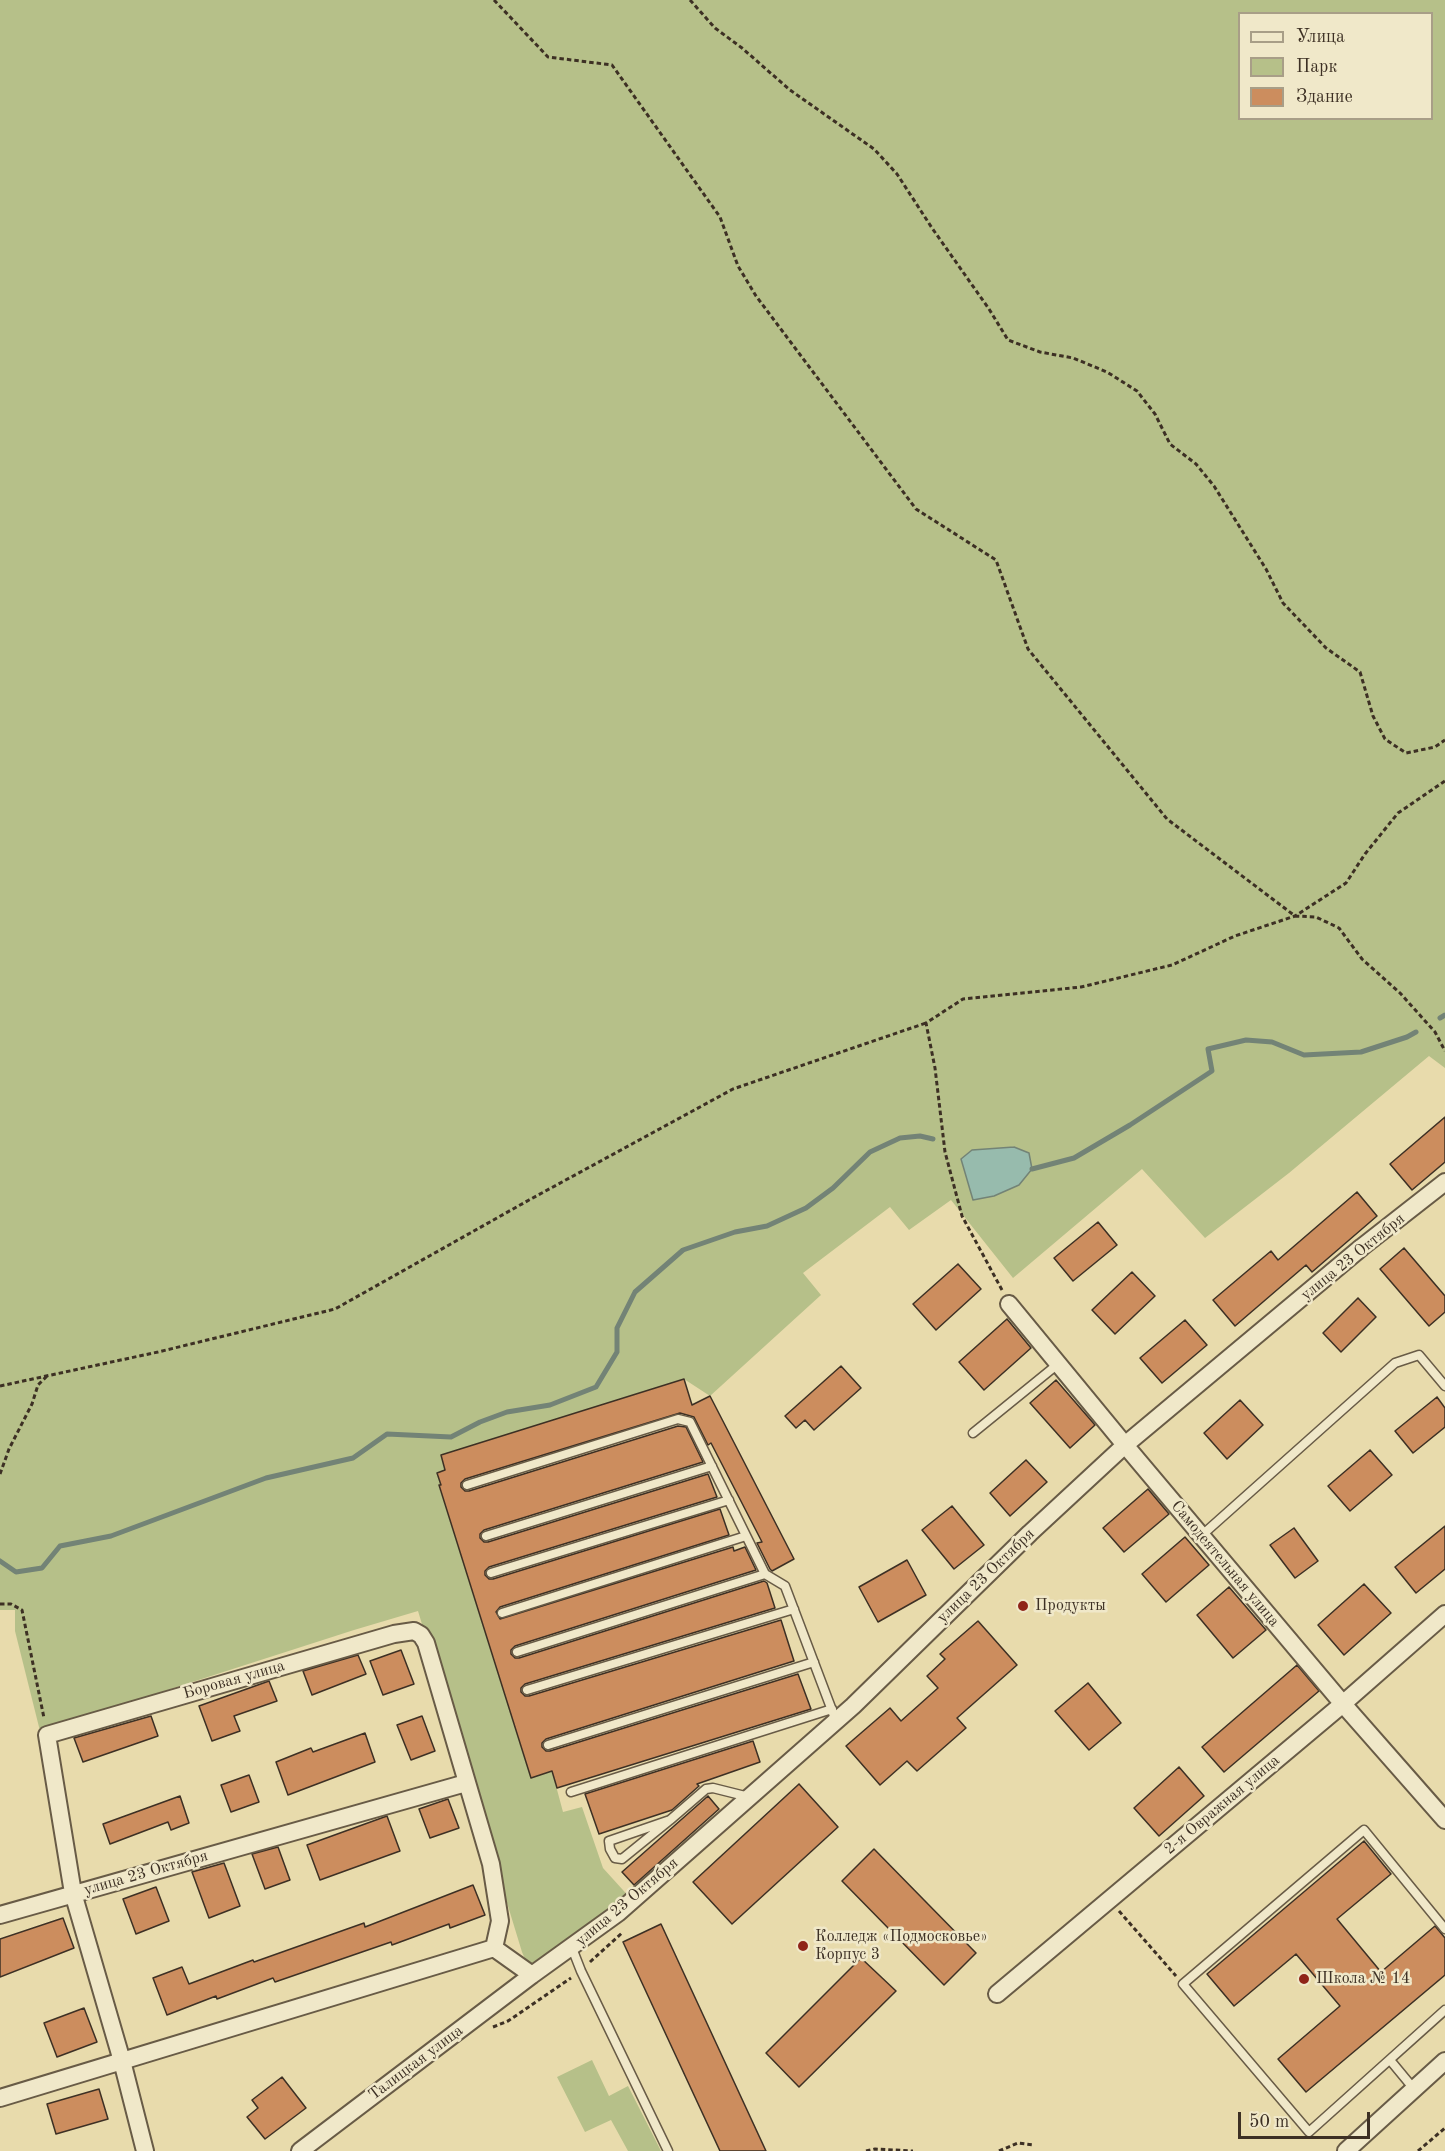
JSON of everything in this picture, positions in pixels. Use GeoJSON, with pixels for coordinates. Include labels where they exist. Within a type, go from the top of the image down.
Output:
{"type":"FeatureCollection","features":[{"type":"Feature","properties":{"kind":"street","name":"улица 23 Октября"},"geometry":{"type":"LineString","coordinates":[[532,1975],[618,1913],[750,1797],[834,1715],[1125,1446],[1362,1247],[1445,1182]]}},
{"type":"Feature","properties":{"kind":"street","name":"Самодеятельная улица"},"geometry":{"type":"LineString","coordinates":[[1010,1304],[1125,1446],[1342,1704],[1445,1820]]}},
{"type":"Feature","properties":{"kind":"street","name":"2-я Овражная улица"},"geometry":{"type":"LineString","coordinates":[[998,1994],[1342,1704],[1445,1614]]}},
{"type":"Feature","properties":{"kind":"street","name":"Боровая улица"},"geometry":{"type":"LineString","coordinates":[[47,1735],[404,1631],[414,1631],[421,1635],[426,1643],[466,1783]]}},
{"type":"Feature","properties":{"kind":"street"},"geometry":{"type":"LineString","coordinates":[[47,1735],[73,1893],[122,2061],[145,2151]]}},
{"type":"Feature","properties":{"kind":"street","name":"улица 23 Октября"},"geometry":{"type":"LineString","coordinates":[[0,1915],[466,1783]]}},
{"type":"Feature","properties":{"kind":"street"},"geometry":{"type":"LineString","coordinates":[[466,1783],[491,1864],[500,1921],[494,1948]]}},
{"type":"Feature","properties":{"kind":"street"},"geometry":{"type":"LineString","coordinates":[[494,1948],[532,1975]]}},
{"type":"Feature","properties":{"kind":"street"},"geometry":{"type":"LineString","coordinates":[[0,2098],[494,1948]]}},
{"type":"Feature","properties":{"kind":"street","name":"Талицкая улица"},"geometry":{"type":"LineString","coordinates":[[300,2151],[532,1975]]}},
{"type":"Feature","properties":{"kind":"street"},"geometry":{"type":"LineString","coordinates":[[1346,2151],[1445,2061]]}},
{"type":"Feature","properties":{"kind":"lane"},"geometry":{"type":"LineString","coordinates":[[1201,1536],[1395,1363],[1419,1355],[1445,1386]]}},
{"type":"Feature","properties":{"kind":"lane"},"geometry":{"type":"LineString","coordinates":[[973,1433],[1058,1364]]}},
{"type":"Feature","properties":{"kind":"lane"},"geometry":{"type":"LineString","coordinates":[[467,1485],[678,1419],[690,1422],[765,1574],[785,1586],[834,1715],[571,1792]]}},
{"type":"Feature","properties":{"kind":"lane"},"geometry":{"type":"LineString","coordinates":[[486,1536],[712,1466]]}},
{"type":"Feature","properties":{"kind":"lane"},"geometry":{"type":"LineString","coordinates":[[491,1574],[729,1500]]}},
{"type":"Feature","properties":{"kind":"lane"},"geometry":{"type":"LineString","coordinates":[[502,1613],[746,1536]]}},
{"type":"Feature","properties":{"kind":"lane"},"geometry":{"type":"LineString","coordinates":[[517,1652],[765,1574]]}},
{"type":"Feature","properties":{"kind":"lane"},"geometry":{"type":"LineString","coordinates":[[527,1690],[794,1609]]}},
{"type":"Feature","properties":{"kind":"lane"},"geometry":{"type":"LineString","coordinates":[[548,1745],[814,1662]]}},
{"type":"Feature","properties":{"kind":"lane"},"geometry":{"type":"LineString","coordinates":[[670,1820],[609,1841],[608,1846],[615,1858],[622,1859],[670,1820],[706,1789],[713,1788],[750,1797]]}},
{"type":"Feature","properties":{"kind":"lane"},"geometry":{"type":"LineString","coordinates":[[1445,1929],[1364,1830],[1183,1984],[1309,2132],[1445,2010]]}},
{"type":"Feature","properties":{"kind":"lane"},"geometry":{"type":"LineString","coordinates":[[572,1948],[668,2151]]}},
{"type":"Feature","properties":{"kind":"lane"},"geometry":{"type":"LineString","coordinates":[[1390,2060],[1414,2089]]}},
{"type":"Feature","properties":{"kind":"path"},"geometry":{"type":"LineString","coordinates":[[494,0],[548,57],[612,66],[720,217],[738,266],[756,296],[916,508],[996,560],[1028,650],[1167,819],[1295,916],[1316,917],[1339,928],[1362,959],[1400,993],[1435,1032],[1445,1052]]}},
{"type":"Feature","properties":{"kind":"path"},"geometry":{"type":"LineString","coordinates":[[690,0],[715,28],[790,90],[874,149],[897,174],[1008,340],[1040,352],[1073,358],[1107,372],[1137,391],[1155,414],[1170,444],[1196,464],[1214,486],[1266,569],[1284,603],[1326,648],[1360,672],[1373,716],[1385,740],[1406,753],[1435,747],[1445,740]]}},
{"type":"Feature","properties":{"kind":"path"},"geometry":{"type":"LineString","coordinates":[[0,1386],[335,1309],[733,1089],[927,1023],[963,999],[1081,987],[1172,965],[1235,936],[1295,916],[1346,884],[1365,854],[1398,813],[1445,781]]}},
{"type":"Feature","properties":{"kind":"path"},"geometry":{"type":"LineString","coordinates":[[927,1023],[945,1152],[963,1216],[1010,1304]]}},
{"type":"Feature","properties":{"kind":"path"},"geometry":{"type":"LineString","coordinates":[[0,1474],[9,1449],[32,1404],[38,1385],[47,1376]]}},
{"type":"Feature","properties":{"kind":"path"},"geometry":{"type":"LineString","coordinates":[[0,1604],[12,1604],[22,1610],[25,1618],[47,1735]]}},
{"type":"Feature","properties":{"kind":"path"},"geometry":{"type":"LineString","coordinates":[[1109,1900],[1183,1984]]}},
{"type":"Feature","properties":{"kind":"path"},"geometry":{"type":"LineString","coordinates":[[1418,2151],[1445,2127]]}},
{"type":"Feature","properties":{"kind":"path"},"geometry":{"type":"LineString","coordinates":[[999,2151],[1018,2143],[1034,2145]]}},
{"type":"Feature","properties":{"kind":"path"},"geometry":{"type":"LineString","coordinates":[[866,2151],[874,2149],[913,2151]]}},
{"type":"Feature","properties":{"kind":"green space"},"geometry":{"type":"Polygon","coordinates":[[[0,0],[1445,0],[1445,1068],[1429,1056],[1289,1173],[1205,1238],[1142,1169],[1013,1278],[951,1200],[909,1230],[890,1207],[803,1273],[821,1295],[710,1396],[684,1379],[437,1473],[441,1485],[439,1486],[531,1778],[552,1771],[563,1812],[582,1807],[603,1868],[632,1900],[532,1975],[522,1952],[418,1611],[40,1731],[15,1631],[15,1610],[0,1610],[0,0]]]}},
{"type":"Feature","properties":{"kind":"green space"},"geometry":{"type":"Polygon","coordinates":[[[592,2060],[609,2096],[628,2086],[661,2151],[628,2151],[611,2120],[585,2132],[557,2077],[592,2060]]]}},
{"type":"Feature","properties":{"kind":"shaded area"},"geometry":{"type":"Polygon","coordinates":[[[1014,1147],[1029,1153],[1032,1169],[1019,1185],[994,1196],[973,1200],[961,1159],[972,1150],[1014,1147]]]}},
{"type":"Feature","properties":{"kind":"building"},"geometry":{"type":"Polygon","coordinates":[[[1445,1117],[1445,1162],[1412,1190],[1390,1164],[1445,1117]]]}},
{"type":"Feature","properties":{"kind":"building"},"geometry":{"type":"Polygon","coordinates":[[[1357,1192],[1377,1216],[1312,1272],[1306,1265],[1235,1326],[1213,1300],[1271,1251],[1278,1260],[1357,1192]]]}},
{"type":"Feature","properties":{"kind":"building"},"geometry":{"type":"Polygon","coordinates":[[[1098,1222],[1117,1245],[1073,1281],[1054,1258],[1098,1222]]]}},
{"type":"Feature","properties":{"kind":"building"},"geometry":{"type":"Polygon","coordinates":[[[1404,1248],[1445,1296],[1445,1312],[1429,1326],[1380,1269],[1404,1248]]]}},
{"type":"Feature","properties":{"kind":"building"},"geometry":{"type":"Polygon","coordinates":[[[958,1264],[981,1289],[936,1330],[913,1304],[958,1264]]]}},
{"type":"Feature","properties":{"kind":"building"},"geometry":{"type":"Polygon","coordinates":[[[1132,1272],[1155,1296],[1115,1334],[1092,1310],[1132,1272]]]}},
{"type":"Feature","properties":{"kind":"building"},"geometry":{"type":"Polygon","coordinates":[[[1358,1298],[1376,1317],[1341,1352],[1323,1333],[1358,1298]]]}},
{"type":"Feature","properties":{"kind":"building"},"geometry":{"type":"Polygon","coordinates":[[[1007,1319],[1031,1348],[984,1390],[959,1362],[1007,1319]]]}},
{"type":"Feature","properties":{"kind":"building"},"geometry":{"type":"Polygon","coordinates":[[[1185,1320],[1207,1345],[1162,1383],[1140,1358],[1185,1320]]]}},
{"type":"Feature","properties":{"kind":"building"},"geometry":{"type":"Polygon","coordinates":[[[841,1366],[861,1388],[814,1430],[805,1420],[796,1428],[785,1416],[841,1366]]]}},
{"type":"Feature","properties":{"kind":"building"},"geometry":{"type":"Polygon","coordinates":[[[684,1379],[692,1405],[710,1396],[794,1559],[772,1571],[770,1569],[757,1543],[762,1542],[711,1443],[708,1445],[694,1417],[680,1413],[465,1479],[461,1487],[469,1491],[678,1426],[686,1427],[703,1462],[484,1530],[480,1538],[488,1542],[708,1474],[717,1497],[489,1567],[485,1575],[493,1579],[720,1509],[729,1535],[500,1607],[496,1612],[500,1619],[733,1547],[734,1551],[745,1547],[756,1570],[515,1646],[511,1654],[519,1658],[764,1581],[767,1583],[775,1608],[525,1684],[521,1692],[529,1696],[781,1620],[794,1661],[546,1739],[542,1747],[550,1751],[798,1674],[811,1709],[557,1788],[552,1771],[531,1778],[439,1485],[441,1485],[437,1473],[445,1470],[441,1455],[684,1379]]]}},
{"type":"Feature","properties":{"kind":"building"},"geometry":{"type":"Polygon","coordinates":[[[1056,1380],[1095,1425],[1070,1448],[1030,1403],[1056,1380]]]}},
{"type":"Feature","properties":{"kind":"building"},"geometry":{"type":"Polygon","coordinates":[[[1437,1397],[1445,1408],[1445,1427],[1413,1453],[1395,1431],[1437,1397]]]}},
{"type":"Feature","properties":{"kind":"building"},"geometry":{"type":"Polygon","coordinates":[[[1240,1400],[1263,1425],[1227,1459],[1204,1433],[1240,1400]]]}},
{"type":"Feature","properties":{"kind":"building"},"geometry":{"type":"Polygon","coordinates":[[[1370,1450],[1392,1475],[1350,1511],[1328,1486],[1370,1450]]]}},
{"type":"Feature","properties":{"kind":"building"},"geometry":{"type":"Polygon","coordinates":[[[1026,1460],[1047,1482],[1010,1516],[990,1493],[1026,1460]]]}},
{"type":"Feature","properties":{"kind":"building"},"geometry":{"type":"Polygon","coordinates":[[[1148,1489],[1169,1514],[1124,1552],[1103,1528],[1148,1489]]]}},
{"type":"Feature","properties":{"kind":"building"},"geometry":{"type":"Polygon","coordinates":[[[952,1506],[984,1545],[954,1569],[922,1530],[952,1506]]]}},
{"type":"Feature","properties":{"kind":"building"},"geometry":{"type":"Polygon","coordinates":[[[1445,1526],[1445,1569],[1416,1593],[1395,1567],[1445,1526]]]}},
{"type":"Feature","properties":{"kind":"building"},"geometry":{"type":"Polygon","coordinates":[[[1294,1528],[1318,1561],[1295,1578],[1270,1545],[1294,1528]]]}},
{"type":"Feature","properties":{"kind":"building"},"geometry":{"type":"Polygon","coordinates":[[[1185,1537],[1209,1565],[1166,1602],[1142,1574],[1185,1537]]]}},
{"type":"Feature","properties":{"kind":"building"},"geometry":{"type":"Polygon","coordinates":[[[907,1560],[926,1595],[878,1622],[859,1587],[907,1560]]]}},
{"type":"Feature","properties":{"kind":"building"},"geometry":{"type":"Polygon","coordinates":[[[1364,1584],[1391,1613],[1344,1655],[1318,1625],[1364,1584]]]}},
{"type":"Feature","properties":{"kind":"building"},"geometry":{"type":"Polygon","coordinates":[[[1229,1587],[1266,1630],[1233,1658],[1197,1615],[1229,1587]]]}},
{"type":"Feature","properties":{"kind":"building"},"geometry":{"type":"Polygon","coordinates":[[[978,1621],[1017,1665],[957,1718],[966,1728],[917,1771],[907,1761],[880,1785],[846,1746],[890,1708],[901,1721],[938,1688],[927,1676],[945,1659],[940,1654],[978,1621]]]}},
{"type":"Feature","properties":{"kind":"building"},"geometry":{"type":"Polygon","coordinates":[[[401,1650],[414,1684],[383,1695],[370,1661],[401,1650]]]}},
{"type":"Feature","properties":{"kind":"building"},"geometry":{"type":"Polygon","coordinates":[[[358,1655],[366,1674],[312,1695],[303,1671],[358,1655]]]}},
{"type":"Feature","properties":{"kind":"building"},"geometry":{"type":"Polygon","coordinates":[[[1297,1665],[1319,1691],[1224,1772],[1202,1747],[1297,1665]]]}},
{"type":"Feature","properties":{"kind":"building"},"geometry":{"type":"Polygon","coordinates":[[[269,1681],[277,1701],[234,1716],[240,1731],[212,1741],[199,1706],[269,1681]]]}},
{"type":"Feature","properties":{"kind":"building"},"geometry":{"type":"Polygon","coordinates":[[[1088,1683],[1121,1723],[1089,1750],[1055,1711],[1088,1683]]]}},
{"type":"Feature","properties":{"kind":"building"},"geometry":{"type":"Polygon","coordinates":[[[151,1716],[158,1736],[83,1762],[74,1738],[151,1716]]]}},
{"type":"Feature","properties":{"kind":"building"},"geometry":{"type":"Polygon","coordinates":[[[422,1716],[435,1751],[411,1760],[397,1725],[422,1716]]]}},
{"type":"Feature","properties":{"kind":"building"},"geometry":{"type":"Polygon","coordinates":[[[365,1733],[375,1762],[288,1795],[276,1762],[311,1748],[313,1752],[365,1733]]]}},
{"type":"Feature","properties":{"kind":"building"},"geometry":{"type":"Polygon","coordinates":[[[753,1741],[760,1762],[697,1784],[699,1786],[672,1810],[599,1834],[585,1794],[753,1741]]]}},
{"type":"Feature","properties":{"kind":"building"},"geometry":{"type":"Polygon","coordinates":[[[1179,1767],[1204,1796],[1159,1836],[1134,1808],[1179,1767]]]}},
{"type":"Feature","properties":{"kind":"building"},"geometry":{"type":"Polygon","coordinates":[[[249,1775],[259,1802],[231,1812],[221,1785],[249,1775]]]}},
{"type":"Feature","properties":{"kind":"building"},"geometry":{"type":"Polygon","coordinates":[[[799,1784],[838,1827],[732,1924],[693,1882],[799,1784]]]}},
{"type":"Feature","properties":{"kind":"building"},"geometry":{"type":"Polygon","coordinates":[[[180,1796],[189,1823],[171,1830],[168,1822],[110,1844],[103,1824],[180,1796]]]}},
{"type":"Feature","properties":{"kind":"building"},"geometry":{"type":"Polygon","coordinates":[[[708,1796],[719,1809],[634,1885],[622,1872],[708,1796]]]}},
{"type":"Feature","properties":{"kind":"building"},"geometry":{"type":"Polygon","coordinates":[[[448,1799],[459,1828],[430,1838],[419,1809],[448,1799]]]}},
{"type":"Feature","properties":{"kind":"building"},"geometry":{"type":"Polygon","coordinates":[[[387,1816],[400,1851],[320,1880],[307,1845],[387,1816]]]}},
{"type":"Feature","properties":{"kind":"building"},"geometry":{"type":"Polygon","coordinates":[[[1364,1841],[1391,1874],[1337,1919],[1381,1972],[1435,1926],[1445,1938],[1445,1975],[1306,2092],[1278,2059],[1340,2006],[1296,1954],[1234,2006],[1207,1974],[1364,1841]]]}},
{"type":"Feature","properties":{"kind":"building"},"geometry":{"type":"Polygon","coordinates":[[[278,1847],[290,1880],[265,1889],[252,1854],[278,1847]]]}},
{"type":"Feature","properties":{"kind":"building"},"geometry":{"type":"Polygon","coordinates":[[[874,1849],[976,1953],[944,1985],[842,1881],[874,1849]]]}},
{"type":"Feature","properties":{"kind":"building"},"geometry":{"type":"Polygon","coordinates":[[[224,1863],[240,1906],[209,1918],[192,1872],[224,1863]]]}},
{"type":"Feature","properties":{"kind":"building"},"geometry":{"type":"Polygon","coordinates":[[[473,1885],[485,1915],[450,1928],[449,1924],[392,1945],[391,1942],[275,1982],[273,1978],[167,2015],[153,1978],[182,1967],[189,1984],[364,1923],[365,1927],[473,1885]]]}},
{"type":"Feature","properties":{"kind":"building"},"geometry":{"type":"Polygon","coordinates":[[[156,1887],[169,1921],[136,1934],[123,1899],[156,1887]]]}},
{"type":"Feature","properties":{"kind":"building"},"geometry":{"type":"Polygon","coordinates":[[[63,1918],[74,1948],[0,1977],[0,1939],[63,1918]]]}},
{"type":"Feature","properties":{"kind":"building"},"geometry":{"type":"Polygon","coordinates":[[[661,1924],[766,2151],[720,2151],[623,1942],[661,1924]]]}},
{"type":"Feature","properties":{"kind":"building"},"geometry":{"type":"Polygon","coordinates":[[[861,1958],[896,1991],[799,2087],[766,2053],[861,1958]]]}},
{"type":"Feature","properties":{"kind":"building"},"geometry":{"type":"Polygon","coordinates":[[[84,2008],[97,2042],[57,2057],[44,2023],[84,2008]]]}},
{"type":"Feature","properties":{"kind":"building"},"geometry":{"type":"Polygon","coordinates":[[[282,2077],[306,2108],[265,2139],[247,2117],[258,2108],[252,2100],[282,2077]]]}},
{"type":"Feature","properties":{"kind":"building"},"geometry":{"type":"Polygon","coordinates":[[[99,2089],[108,2119],[56,2134],[47,2104],[99,2089]]]}},
{"type":"Feature","properties":{"kind":"waterway"},"geometry":{"type":"LineString","coordinates":[[1440,1018],[1445,1015]]}},
{"type":"Feature","properties":{"kind":"waterway"},"geometry":{"type":"LineString","coordinates":[[1032,1169],[1074,1158],[1130,1125],[1212,1071],[1208,1049],[1246,1040],[1272,1042],[1304,1055],[1361,1052],[1416,1032]]}},
{"type":"Feature","properties":{"kind":"waterway"},"geometry":{"type":"LineString","coordinates":[[0,1561],[16,1572],[42,1568],[60,1546],[111,1536],[266,1478],[353,1458],[387,1434],[451,1437],[480,1422],[507,1412],[550,1405],[596,1387],[617,1352],[617,1328],[635,1292],[683,1250],[735,1232],[767,1226],[806,1208],[833,1188],[870,1152],[900,1138],[920,1136],[933,1139]]}},
{"type":"Feature","properties":{"kind":"place","name":"Продукты"},"geometry":{"type":"Point","coordinates":[1023,1606]}},
{"type":"Feature","properties":{"kind":"place","name":"Колледж «Подмосковье» Корпус 3"},"geometry":{"type":"Point","coordinates":[803,1946]}},
{"type":"Feature","properties":{"kind":"place","name":"Школа № 14"},"geometry":{"type":"Point","coordinates":[1304,1979]}}]}
